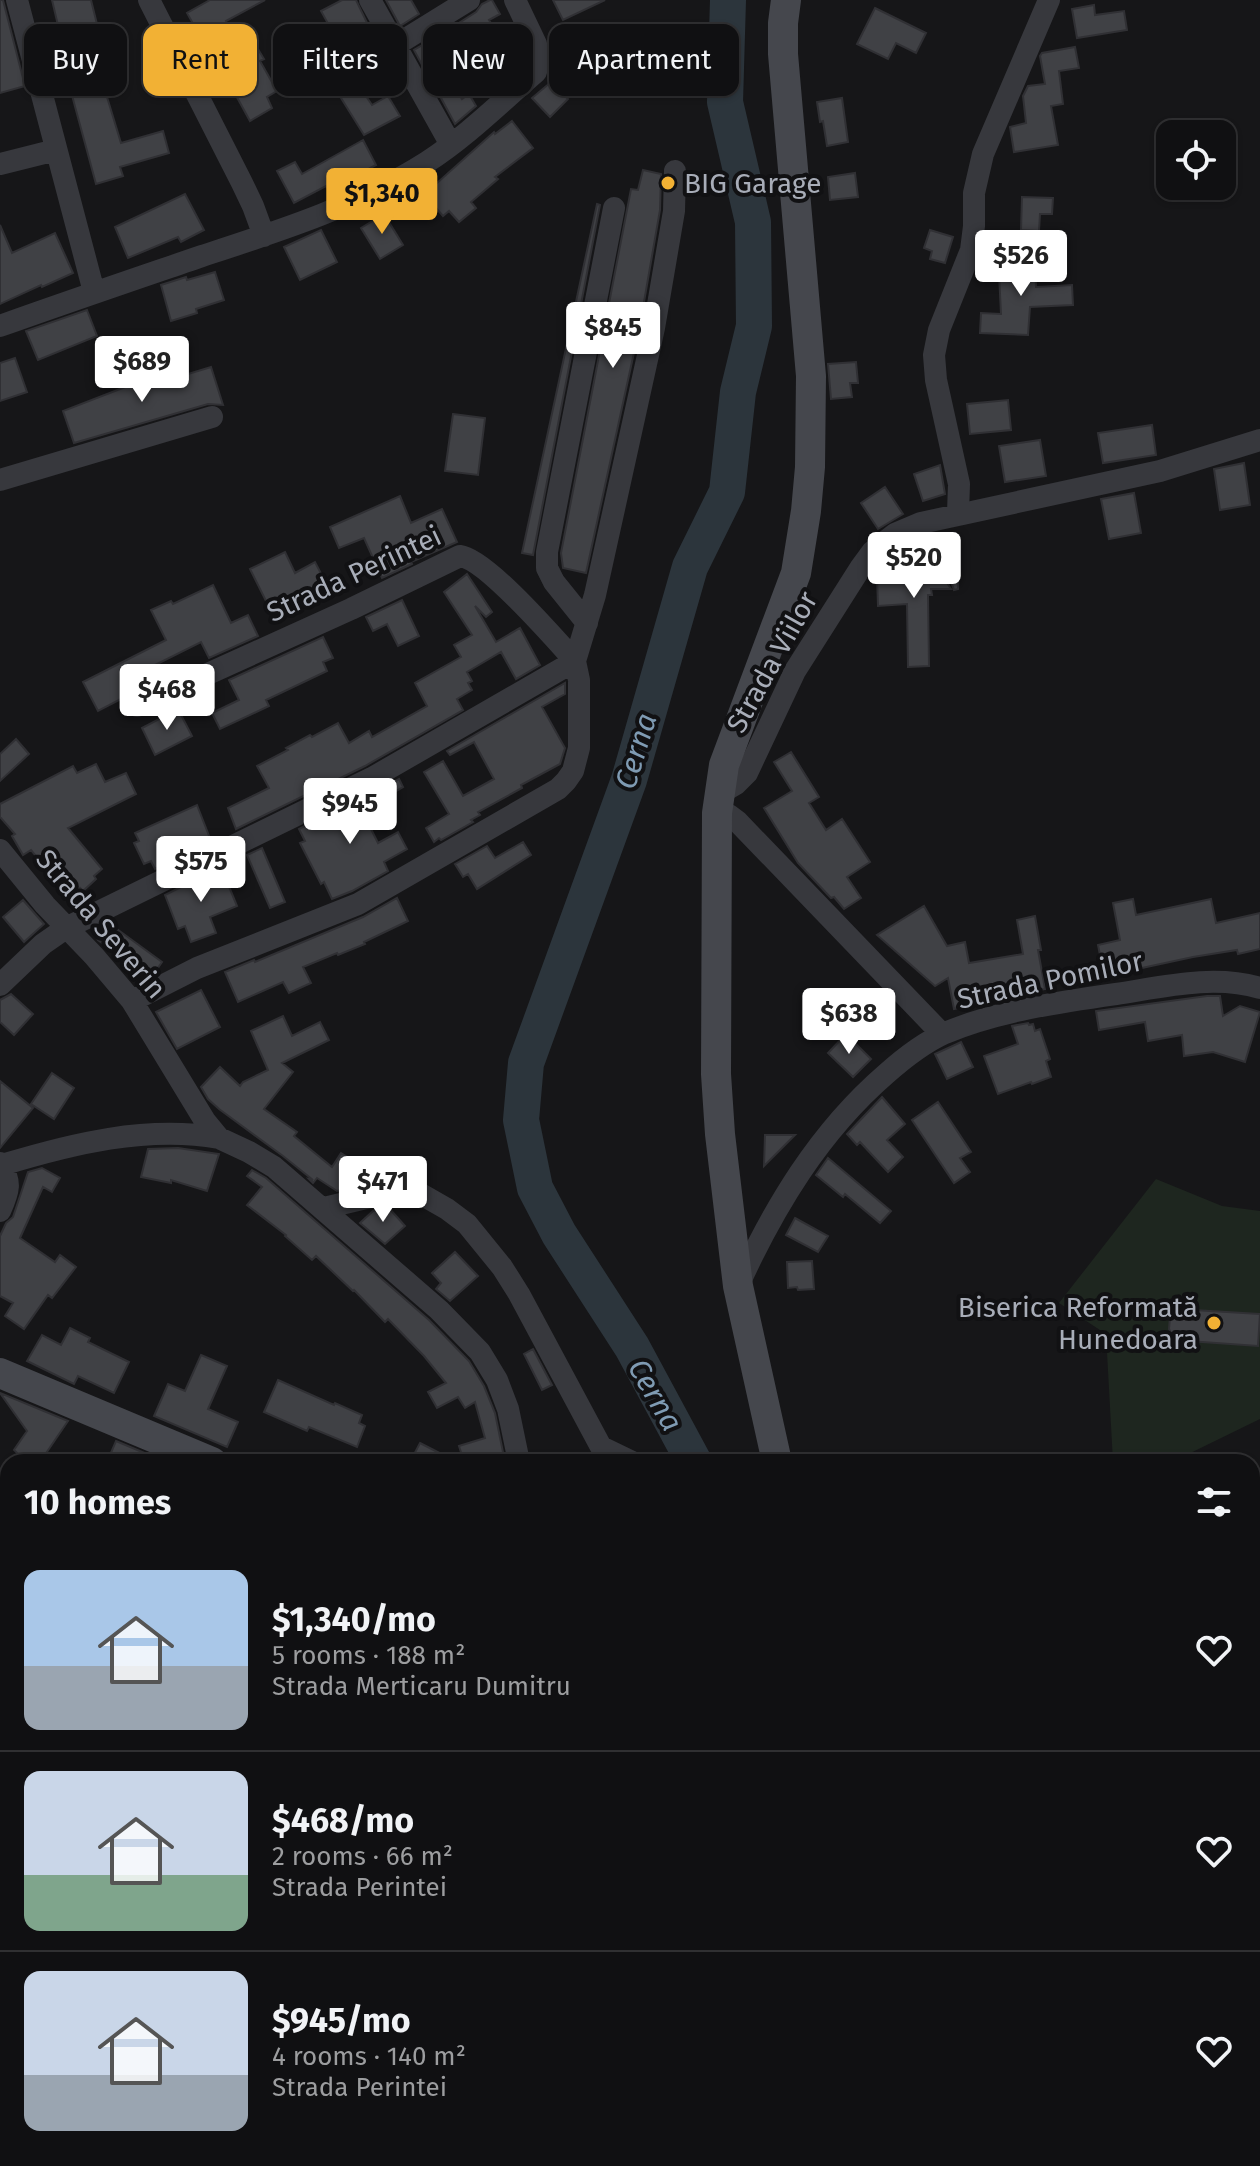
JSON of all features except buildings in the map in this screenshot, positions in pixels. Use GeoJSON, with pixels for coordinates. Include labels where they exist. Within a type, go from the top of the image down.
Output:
{"type":"FeatureCollection","features":[{"type":"Feature","properties":{"kind":"main road"},"geometry":{"type":"LineString","coordinates":[[775,1454],[738,1286],[725,1184],[716,1074],[718,804],[724,765],[796,573],[810,467],[811,376],[783,54],[786,0]]}},
{"type":"Feature","properties":{"kind":"main road"},"geometry":{"type":"LineString","coordinates":[[0,1373],[193,1454]]}},
{"type":"Feature","properties":{"kind":"street"},"geometry":{"type":"LineString","coordinates":[[17,0],[94,292]]}},
{"type":"Feature","properties":{"kind":"street"},"geometry":{"type":"LineString","coordinates":[[149,0],[248,195],[264,236]]}},
{"type":"Feature","properties":{"kind":"street"},"geometry":{"type":"LineString","coordinates":[[370,0],[384,24]]}},
{"type":"Feature","properties":{"kind":"street"},"geometry":{"type":"LineString","coordinates":[[407,38],[469,0]]}},
{"type":"Feature","properties":{"kind":"street"},"geometry":{"type":"LineString","coordinates":[[0,326],[264,236],[348,204],[402,177],[451,145],[536,72],[536,44],[515,0]]}},
{"type":"Feature","properties":{"kind":"street"},"geometry":{"type":"LineString","coordinates":[[958,513],[959,484],[936,380],[934,355],[939,330],[971,250],[974,193],[983,154],[1049,0]]}},
{"type":"Feature","properties":{"kind":"street"},"geometry":{"type":"LineString","coordinates":[[407,65],[451,145]]}},
{"type":"Feature","properties":{"kind":"street"},"geometry":{"type":"LineString","coordinates":[[0,164],[56,150]]}},
{"type":"Feature","properties":{"kind":"street"},"geometry":{"type":"LineString","coordinates":[[132,1001],[197,968],[358,904],[558,789],[573,771],[579,748],[579,680],[575,661],[595,595],[654,328],[674,211],[675,171]]}},
{"type":"Feature","properties":{"kind":"street"},"geometry":{"type":"LineString","coordinates":[[587,623],[554,582],[547,568],[547,552],[614,208]]}},
{"type":"Feature","properties":{"kind":"street"},"geometry":{"type":"LineString","coordinates":[[0,480],[212,417]]}},
{"type":"Feature","properties":{"kind":"street","name":"Strada Viilor"},"geometry":{"type":"LineString","coordinates":[[718,804],[747,773],[795,671],[872,552],[895,534],[958,513],[1160,471],[1260,440]]}},
{"type":"Feature","properties":{"kind":"street","name":"Strada Perintei"},"geometry":{"type":"LineString","coordinates":[[137,706],[460,556],[490,573],[575,661]]}},
{"type":"Feature","properties":{"kind":"street"},"geometry":{"type":"LineString","coordinates":[[0,985],[43,944],[66,928],[372,778],[575,661]]}},
{"type":"Feature","properties":{"kind":"street"},"geometry":{"type":"LineString","coordinates":[[718,804],[942,1034]]}},
{"type":"Feature","properties":{"kind":"street","name":"Strada Severin"},"geometry":{"type":"LineString","coordinates":[[0,850],[132,1001],[205,1121],[219,1138],[274,1167],[439,1310],[480,1352],[497,1380],[508,1409],[517,1454]]}},
{"type":"Feature","properties":{"kind":"street","name":"Strada Pomilor"},"geometry":{"type":"LineString","coordinates":[[738,1286],[786,1193],[818,1147],[850,1108],[881,1079],[913,1051],[942,1034],[1003,1015],[1185,984],[1225,982],[1260,988]]}},
{"type":"Feature","properties":{"kind":"street"},"geometry":{"type":"LineString","coordinates":[[0,1211],[9,1192],[8,1179],[1,1164],[98,1141],[144,1135],[195,1134],[219,1138]]}},
{"type":"Feature","properties":{"kind":"street"},"geometry":{"type":"LineString","coordinates":[[324,1208],[400,1190],[419,1193],[467,1224],[502,1267],[519,1294],[601,1447],[615,1454]]}},
{"type":"Feature","properties":{"kind":"shaded area"},"geometry":{"type":"Polygon","coordinates":[[[1156,1179],[1222,1206],[1260,1211],[1260,1419],[1188,1454],[1113,1454],[1106,1334],[1059,1303],[1156,1179]]]}},
{"type":"Feature","properties":{"kind":"waterway","name":"Cerna"},"geometry":{"type":"LineString","coordinates":[[690,1454],[632,1347],[559,1234],[535,1188],[521,1120],[526,1063],[629,780],[690,567],[727,492],[738,392],[754,326],[753,222],[725,102],[728,0]]}},
{"type":"Feature","properties":{"kind":"place","name":"BIG Garage"},"geometry":{"type":"Point","coordinates":[668,183]}},
{"type":"Feature","properties":{"kind":"place","name":"Biserica Reformată Hunedoara"},"geometry":{"type":"Point","coordinates":[1214,1323]}}]}
